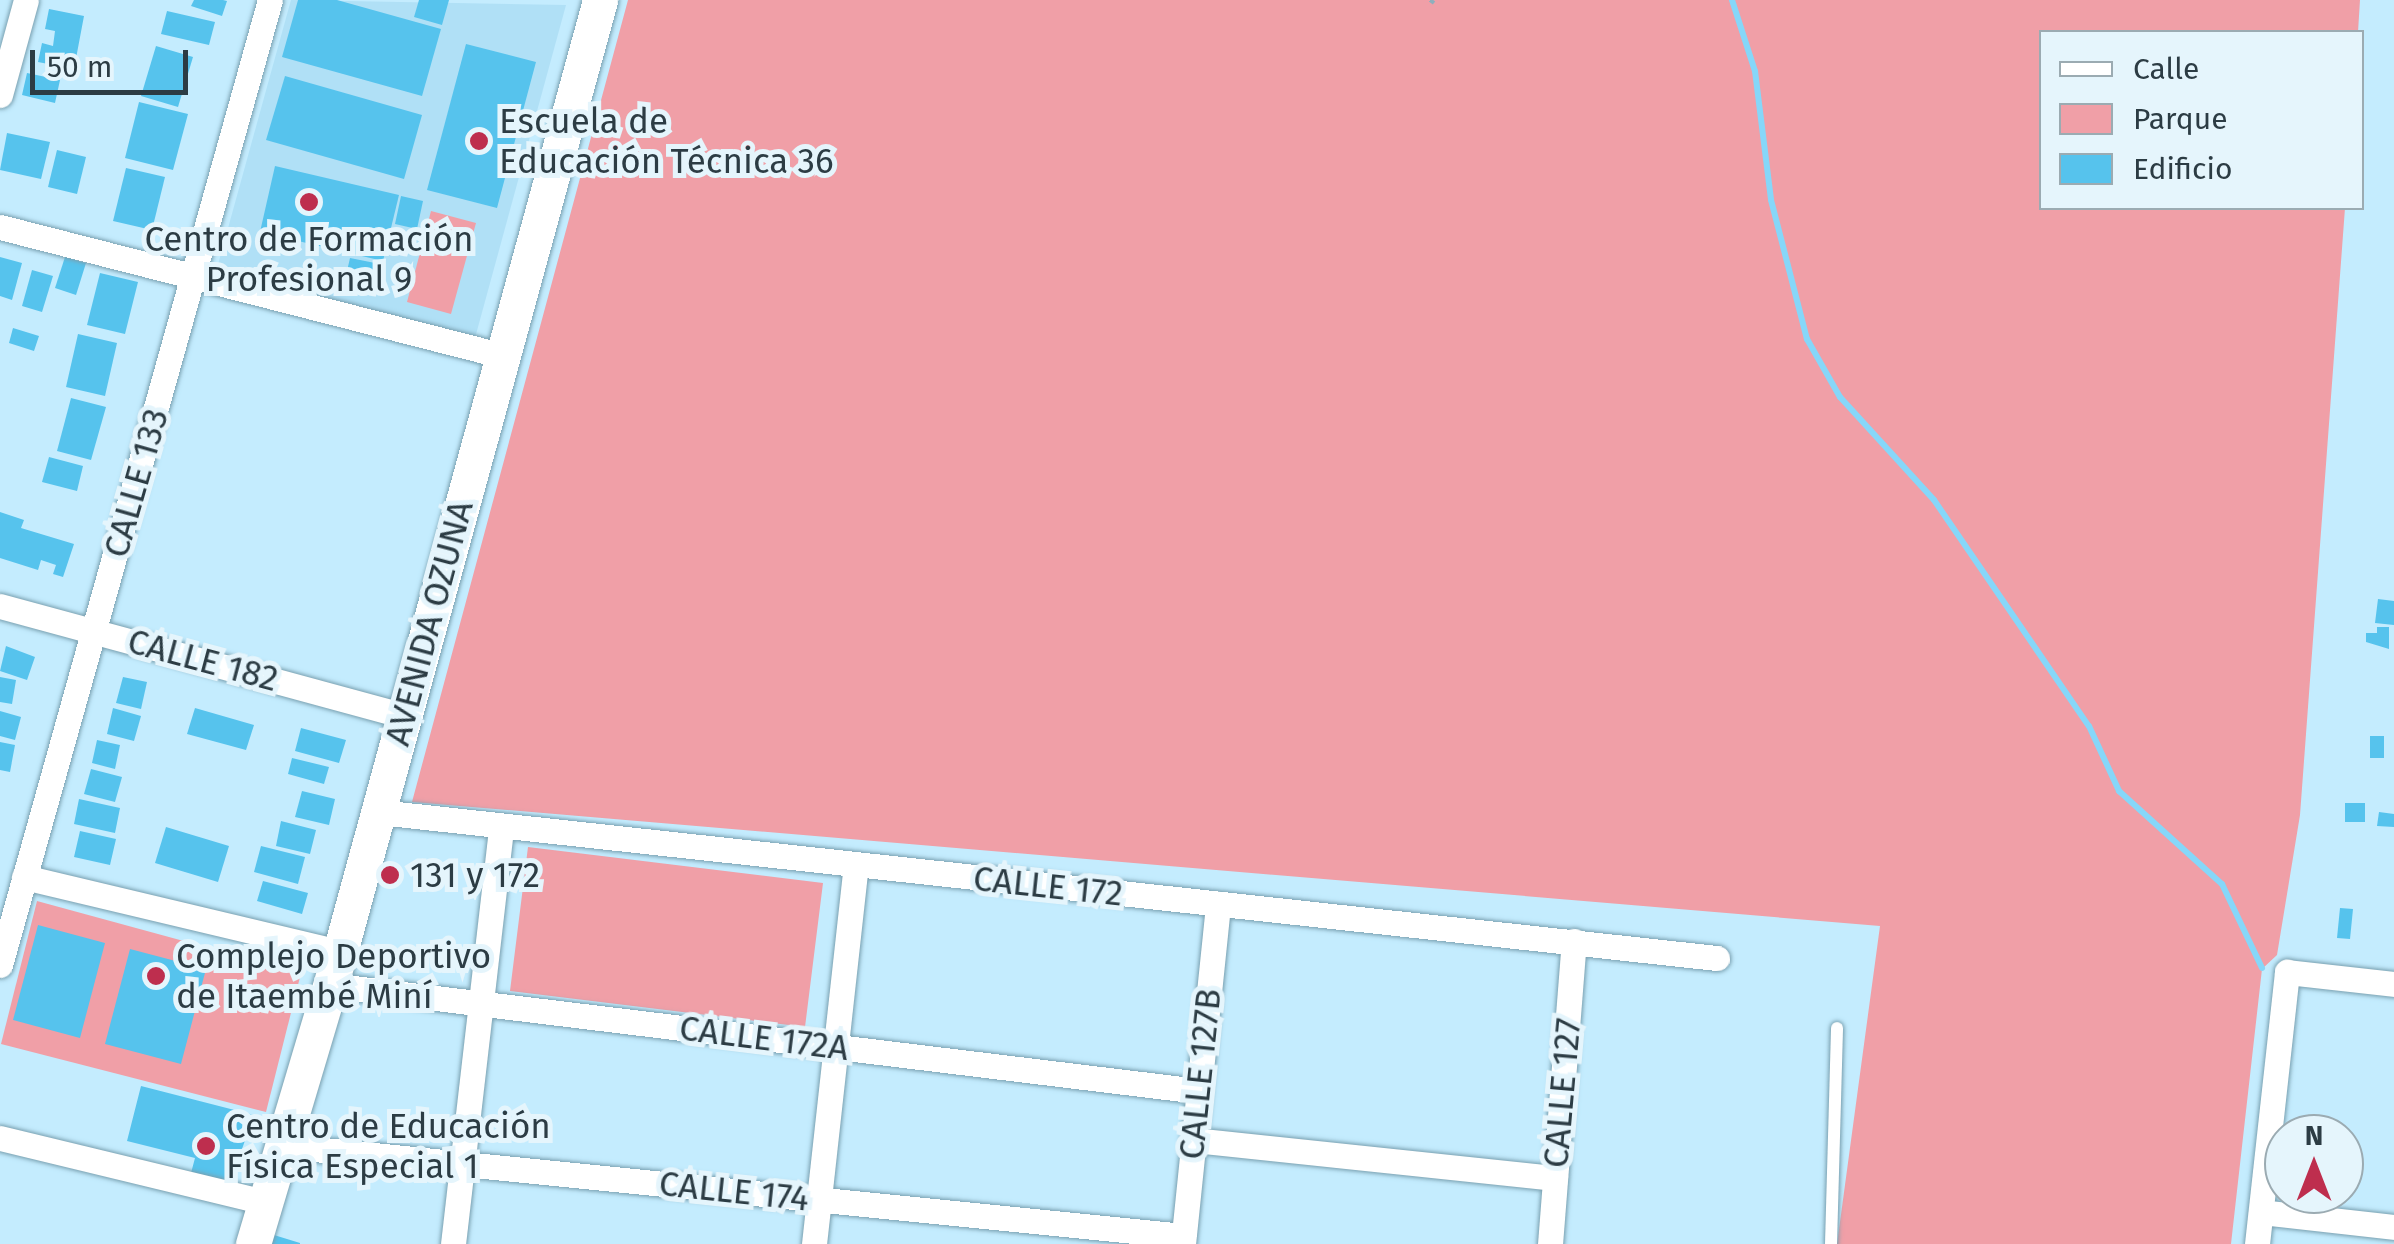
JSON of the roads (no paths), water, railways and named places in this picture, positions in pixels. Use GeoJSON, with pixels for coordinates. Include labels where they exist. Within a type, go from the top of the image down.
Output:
{"type":"FeatureCollection","features":[{"type":"Feature","properties":{"kind":"main road","name":"AVENIDA OZUNA"},"geometry":{"type":"LineString","coordinates":[[252,1244],[340,952],[600,0]]}},
{"type":"Feature","properties":{"kind":"street"},"geometry":{"type":"LineString","coordinates":[[0,95],[26,0]]}},
{"type":"Feature","properties":{"kind":"street","name":"CALLE 133"},"geometry":{"type":"LineString","coordinates":[[0,964],[196,279],[270,0]]}},
{"type":"Feature","properties":{"kind":"street"},"geometry":{"type":"LineString","coordinates":[[0,227],[500,356]]}},
{"type":"Feature","properties":{"kind":"street","name":"CALLE 182"},"geometry":{"type":"LineString","coordinates":[[0,606],[405,716]]}},
{"type":"Feature","properties":{"kind":"street","name":"CALLE 172"},"geometry":{"type":"LineString","coordinates":[[379,812],[1716,958]]}},
{"type":"Feature","properties":{"kind":"street"},"geometry":{"type":"LineString","coordinates":[[453,1244],[501,828]]}},
{"type":"Feature","properties":{"kind":"street"},"geometry":{"type":"LineString","coordinates":[[814,1244],[856,866]]}},
{"type":"Feature","properties":{"kind":"street"},"geometry":{"type":"LineString","coordinates":[[24,877],[340,952]]}},
{"type":"Feature","properties":{"kind":"street","name":"CALLE 127B"},"geometry":{"type":"LineString","coordinates":[[1183,1240],[1218,904]]}},
{"type":"Feature","properties":{"kind":"street","name":"CALLE 127"},"geometry":{"type":"LineString","coordinates":[[1550,1244],[1574,941]]}},
{"type":"Feature","properties":{"kind":"street"},"geometry":{"type":"LineString","coordinates":[[2258,1244],[2287,972],[2394,984]]}},
{"type":"Feature","properties":{"kind":"street","name":"CALLE 172A"},"geometry":{"type":"LineString","coordinates":[[329,986],[1198,1092]]}},
{"type":"Feature","properties":{"kind":"street"},"geometry":{"type":"LineString","coordinates":[[0,1138],[264,1202]]}},
{"type":"Feature","properties":{"kind":"street"},"geometry":{"type":"LineString","coordinates":[[1194,1140],[1555,1178]]}},
{"type":"Feature","properties":{"kind":"street","name":"CALLE 174"},"geometry":{"type":"LineString","coordinates":[[284,1146],[1183,1240]]}},
{"type":"Feature","properties":{"kind":"street"},"geometry":{"type":"LineString","coordinates":[[2261,1212],[2394,1227]]}},
{"type":"Feature","properties":{"kind":"lane"},"geometry":{"type":"LineString","coordinates":[[1831,1244],[1837,1028]]}},
{"type":"Feature","properties":{"kind":"waterway"},"geometry":{"type":"LineString","coordinates":[[1732,0],[1755,71],[1771,200],[1807,339],[1840,397],[1934,500],[2089,726],[2119,791],[2222,884],[2262,968]]}},
{"type":"Feature","properties":{"kind":"place","name":"Escuela de Educación Técnica 36"},"geometry":{"type":"Point","coordinates":[479,141]}},
{"type":"Feature","properties":{"kind":"place","name":"Centro de Formación Profesional 9"},"geometry":{"type":"Point","coordinates":[309,202]}},
{"type":"Feature","properties":{"kind":"place","name":"131 y 172"},"geometry":{"type":"Point","coordinates":[390,875]}},
{"type":"Feature","properties":{"kind":"place","name":"Complejo Deportivo de Itaembé Miní"},"geometry":{"type":"Point","coordinates":[156,976]}},
{"type":"Feature","properties":{"kind":"place","name":"Centro de Educación Física Especial 1"},"geometry":{"type":"Point","coordinates":[206,1146]}}]}
